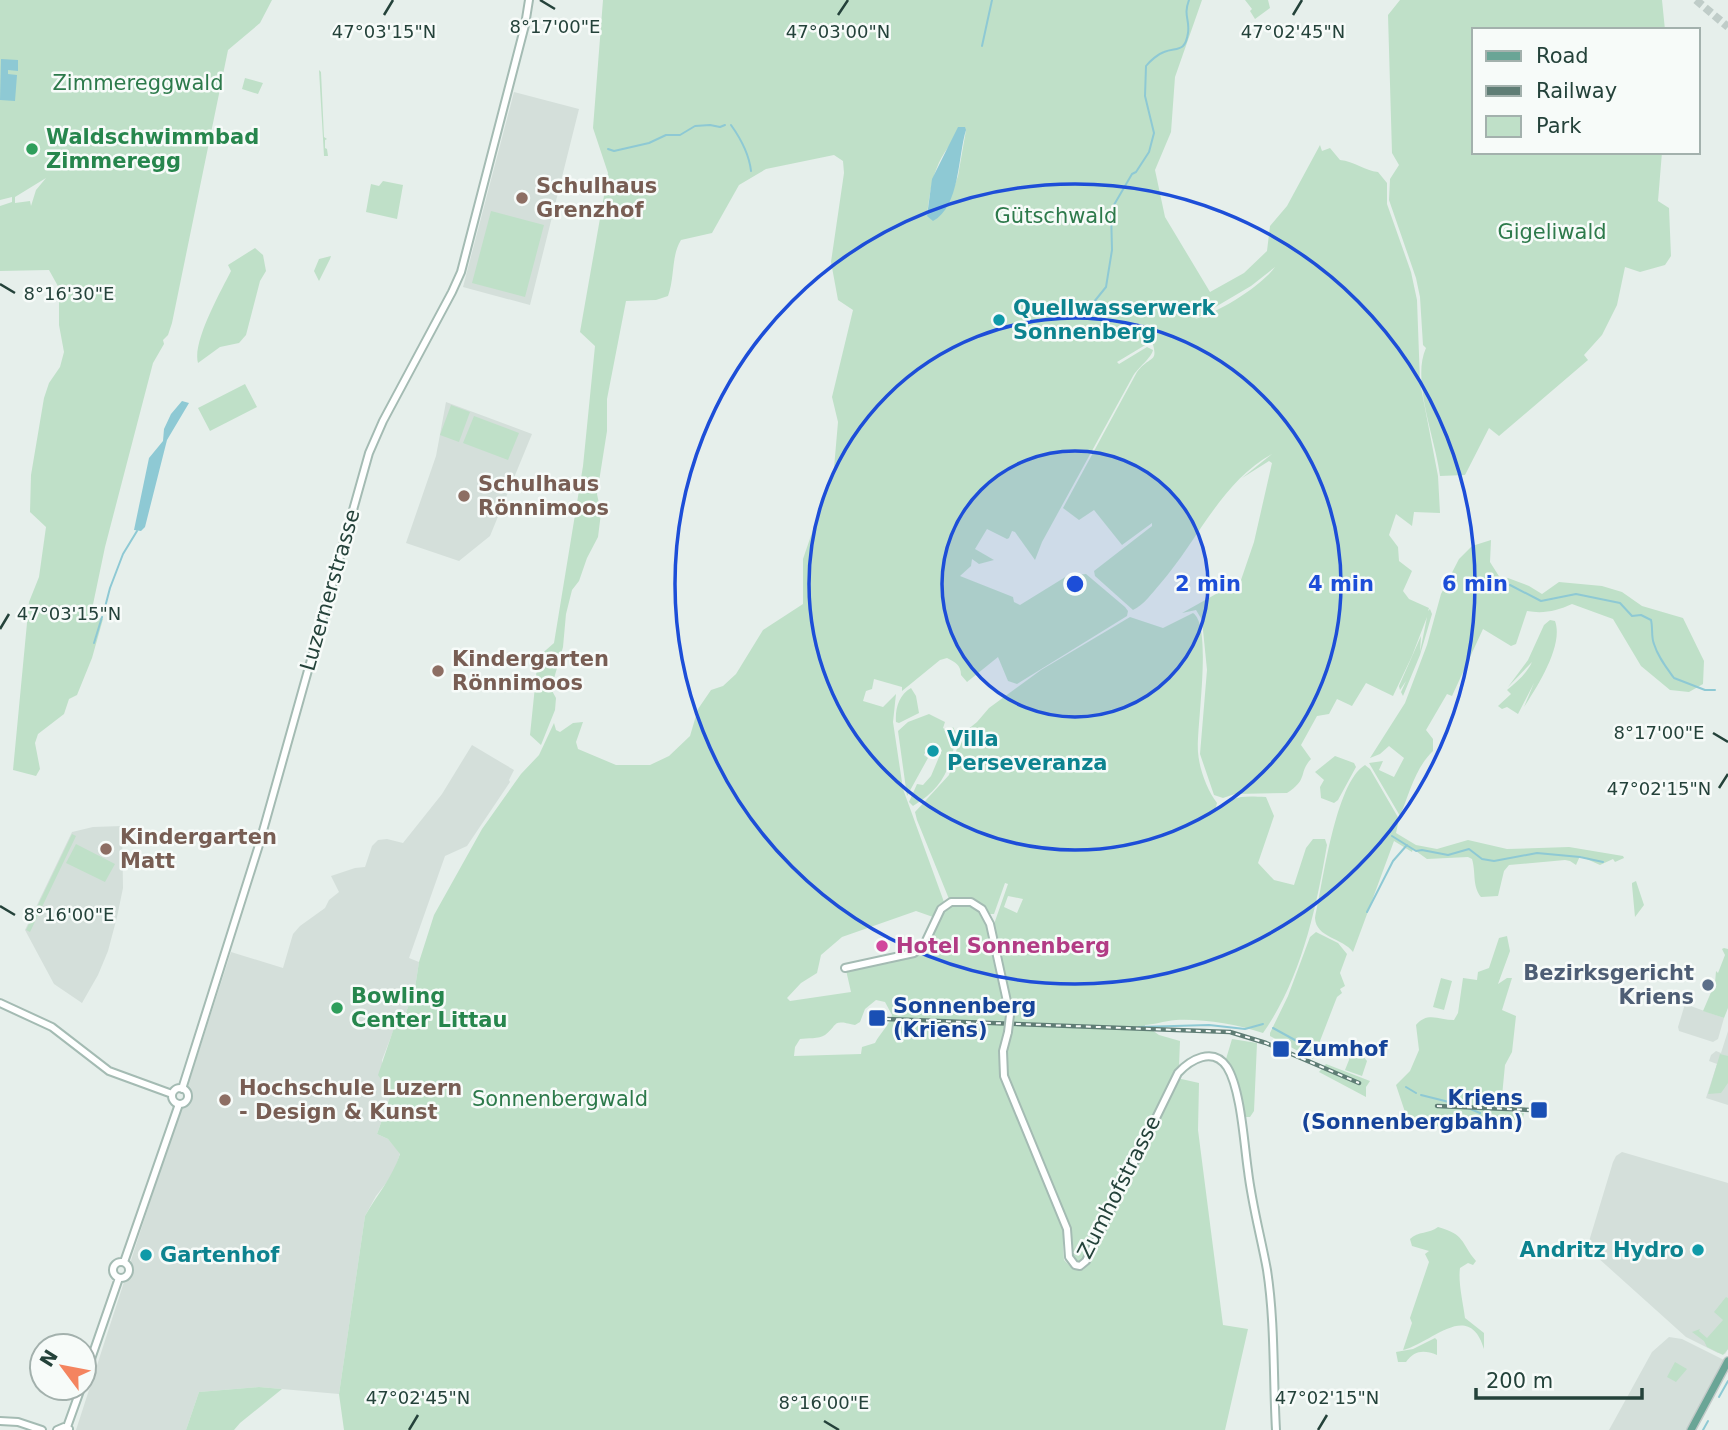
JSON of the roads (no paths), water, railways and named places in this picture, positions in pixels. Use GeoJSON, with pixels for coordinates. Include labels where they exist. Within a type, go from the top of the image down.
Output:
{"type":"FeatureCollection","features":[{"type":"Feature","properties":{"kind":"main road","name":"Luzernerstrasse"},"geometry":{"type":"LineString","coordinates":[[183,1088],[259,845],[367,461],[383,421],[459,277],[525,25],[529,0]]}},
{"type":"Feature","properties":{"kind":"main road","name":"Zumhofstrasse"},"geometry":{"type":"LineString","coordinates":[[845,968],[914,953],[924,945],[935,918],[944,906],[957,901],[971,902],[982,909],[990,923],[1010,1016],[1009,1032],[1003,1051],[1004,1076],[1067,1229],[1069,1257],[1075,1265],[1080,1266],[1086,1261],[1178,1073],[1187,1063],[1204,1056],[1215,1058],[1226,1065],[1242,1125],[1252,1206],[1266,1269],[1276,1430]]}},
{"type":"Feature","properties":{"kind":"main road"},"geometry":{"type":"LineString","coordinates":[[0,1003],[52,1027],[108,1071],[172,1094]]}},
{"type":"Feature","properties":{"kind":"main road"},"geometry":{"type":"LineString","coordinates":[[172,1094],[178,1088],[183,1088],[188,1094],[183,1104],[178,1104]]}},
{"type":"Feature","properties":{"kind":"main road"},"geometry":{"type":"LineString","coordinates":[[172,1094],[178,1104]]}},
{"type":"Feature","properties":{"kind":"main road"},"geometry":{"type":"LineString","coordinates":[[124,1262],[178,1104]]}},
{"type":"Feature","properties":{"kind":"main road"},"geometry":{"type":"LineString","coordinates":[[124,1262],[129,1267],[129,1273],[124,1278],[119,1278],[114,1275],[113,1269],[117,1263],[124,1262]]}},
{"type":"Feature","properties":{"kind":"main road"},"geometry":{"type":"LineString","coordinates":[[98,1339],[119,1278]]}},
{"type":"Feature","properties":{"kind":"main road"},"geometry":{"type":"LineString","coordinates":[[1691,1430],[1728,1361]]}},
{"type":"Feature","properties":{"kind":"main road"},"geometry":{"type":"LineString","coordinates":[[57,1430],[61,1427],[68,1429],[77,1402]]}},
{"type":"Feature","properties":{"kind":"main road"},"geometry":{"type":"LineString","coordinates":[[0,1421],[18,1422],[42,1430]]}},
{"type":"Feature","properties":{"kind":"water"},"geometry":{"type":"Polygon","coordinates":[[[1,59],[18,60],[18,71],[8,70],[8,74],[17,75],[15,101],[0,100],[1,59]]]}},
{"type":"Feature","properties":{"kind":"water"},"geometry":{"type":"Polygon","coordinates":[[[958,127],[965,127],[966,130],[957,180],[948,204],[942,214],[933,221],[927,216],[932,179],[958,127]]]}},
{"type":"Feature","properties":{"kind":"water"},"geometry":{"type":"Polygon","coordinates":[[[182,401],[189,403],[167,440],[145,527],[141,531],[134,530],[149,458],[163,441],[164,429],[171,414],[182,401]]]}},
{"type":"Feature","properties":{"kind":"waterway"},"geometry":{"type":"LineString","coordinates":[[982,46],[992,0]]}},
{"type":"Feature","properties":{"kind":"waterway"},"geometry":{"type":"LineString","coordinates":[[1085,313],[1106,287],[1112,250],[1111,210],[1132,174],[1149,152],[1154,133],[1145,96],[1146,66],[1159,54],[1185,44],[1189,0]]}},
{"type":"Feature","properties":{"kind":"waterway"},"geometry":{"type":"LineString","coordinates":[[608,149],[614,151],[649,143],[666,135],[680,135],[695,126],[725,125]]}},
{"type":"Feature","properties":{"kind":"waterway"},"geometry":{"type":"LineString","coordinates":[[731,125],[744,146],[751,171]]}},
{"type":"Feature","properties":{"kind":"waterway"},"geometry":{"type":"LineString","coordinates":[[104,611],[123,554],[137,531]]}},
{"type":"Feature","properties":{"kind":"waterway"},"geometry":{"type":"LineString","coordinates":[[1510,585],[1541,601],[1576,594],[1620,603],[1632,616],[1641,615],[1651,620],[1656,649],[1674,678],[1705,690],[1715,690]]}},
{"type":"Feature","properties":{"kind":"waterway"},"geometry":{"type":"LineString","coordinates":[[94,643],[102,617]]}},
{"type":"Feature","properties":{"kind":"waterway"},"geometry":{"type":"LineString","coordinates":[[1392,836],[1416,851],[1448,855],[1469,849],[1482,859],[1494,861],[1537,853],[1603,862]]}},
{"type":"Feature","properties":{"kind":"waterway"},"geometry":{"type":"LineString","coordinates":[[1367,912],[1393,861],[1407,845]]}},
{"type":"Feature","properties":{"kind":"waterway"},"geometry":{"type":"LineString","coordinates":[[1139,1027],[1209,1025],[1245,1029],[1263,1024]]}},
{"type":"Feature","properties":{"kind":"waterway"},"geometry":{"type":"LineString","coordinates":[[1273,1028],[1304,1045],[1309,1051]]}},
{"type":"Feature","properties":{"kind":"waterway"},"geometry":{"type":"LineString","coordinates":[[1406,1087],[1416,1093]]}},
{"type":"Feature","properties":{"kind":"waterway"},"geometry":{"type":"LineString","coordinates":[[1421,1095],[1461,1105],[1480,1113]]}},
{"type":"Feature","properties":{"kind":"waterway"},"geometry":{"type":"LineString","coordinates":[[1719,1397],[1728,1381]]}},
{"type":"Feature","properties":{"kind":"waterway"},"geometry":{"type":"LineString","coordinates":[[1703,1430],[1708,1421]]}},
{"type":"Feature","properties":{"kind":"tunnel"},"geometry":{"type":"LineString","coordinates":[[1696,0],[1728,27]]}},
{"type":"Feature","properties":{"kind":"railway"},"geometry":{"type":"LineString","coordinates":[[886,1019],[1230,1032],[1266,1043],[1359,1083]]}},
{"type":"Feature","properties":{"kind":"railway"},"geometry":{"type":"LineString","coordinates":[[1437,1106],[1532,1110]]}},
{"type":"Feature","properties":{"kind":"place","name":"Waldschwimmbad Zimmeregg"},"geometry":{"type":"Point","coordinates":[32,149]}},
{"type":"Feature","properties":{"kind":"place","name":"Schulhaus Grenzhof"},"geometry":{"type":"Point","coordinates":[522,198]}},
{"type":"Feature","properties":{"kind":"place","name":"Quellwasserwerk Sonnenberg"},"geometry":{"type":"Point","coordinates":[999,320]}},
{"type":"Feature","properties":{"kind":"place","name":"Schulhaus Rönnimoos"},"geometry":{"type":"Point","coordinates":[464,496]}},
{"type":"Feature","properties":{"kind":"place","name":"Kindergarten Rönnimoos"},"geometry":{"type":"Point","coordinates":[438,671]}},
{"type":"Feature","properties":{"kind":"place","name":"Villa Perseveranza"},"geometry":{"type":"Point","coordinates":[933,751]}},
{"type":"Feature","properties":{"kind":"place","name":"Kindergarten Matt"},"geometry":{"type":"Point","coordinates":[106,849]}},
{"type":"Feature","properties":{"kind":"place","name":"Hotel Sonnenberg"},"geometry":{"type":"Point","coordinates":[882,946]}},
{"type":"Feature","properties":{"kind":"place","name":"Bezirksgericht Kriens"},"geometry":{"type":"Point","coordinates":[1708,985]}},
{"type":"Feature","properties":{"kind":"place","name":"Bowling Center Littau"},"geometry":{"type":"Point","coordinates":[337,1008]}},
{"type":"Feature","properties":{"kind":"place","name":"Sonnenberg (Kriens)"},"geometry":{"type":"Point","coordinates":[877,1018]}},
{"type":"Feature","properties":{"kind":"place","name":"Zumhof"},"geometry":{"type":"Point","coordinates":[1281,1049]}},
{"type":"Feature","properties":{"kind":"place","name":"Hochschule Luzern - Design & Kunst"},"geometry":{"type":"Point","coordinates":[225,1100]}},
{"type":"Feature","properties":{"kind":"place","name":"Kriens (Sonnenbergbahn)"},"geometry":{"type":"Point","coordinates":[1539,1110]}},
{"type":"Feature","properties":{"kind":"place","name":"Andritz Hydro"},"geometry":{"type":"Point","coordinates":[1698,1250]}},
{"type":"Feature","properties":{"kind":"place","name":"Gartenhof"},"geometry":{"type":"Point","coordinates":[146,1255]}},
{"type":"Feature","properties":{"kind":"park label","name":"Zimmereggwald"},"geometry":{"type":"Point","coordinates":[138,83]}},
{"type":"Feature","properties":{"kind":"park label","name":"Gütschwald"},"geometry":{"type":"Point","coordinates":[1056,216]}},
{"type":"Feature","properties":{"kind":"park label","name":"Gigeliwald"},"geometry":{"type":"Point","coordinates":[1552,232]}},
{"type":"Feature","properties":{"kind":"park label","name":"Sonnenbergwald"},"geometry":{"type":"Point","coordinates":[560,1099]}}]}
